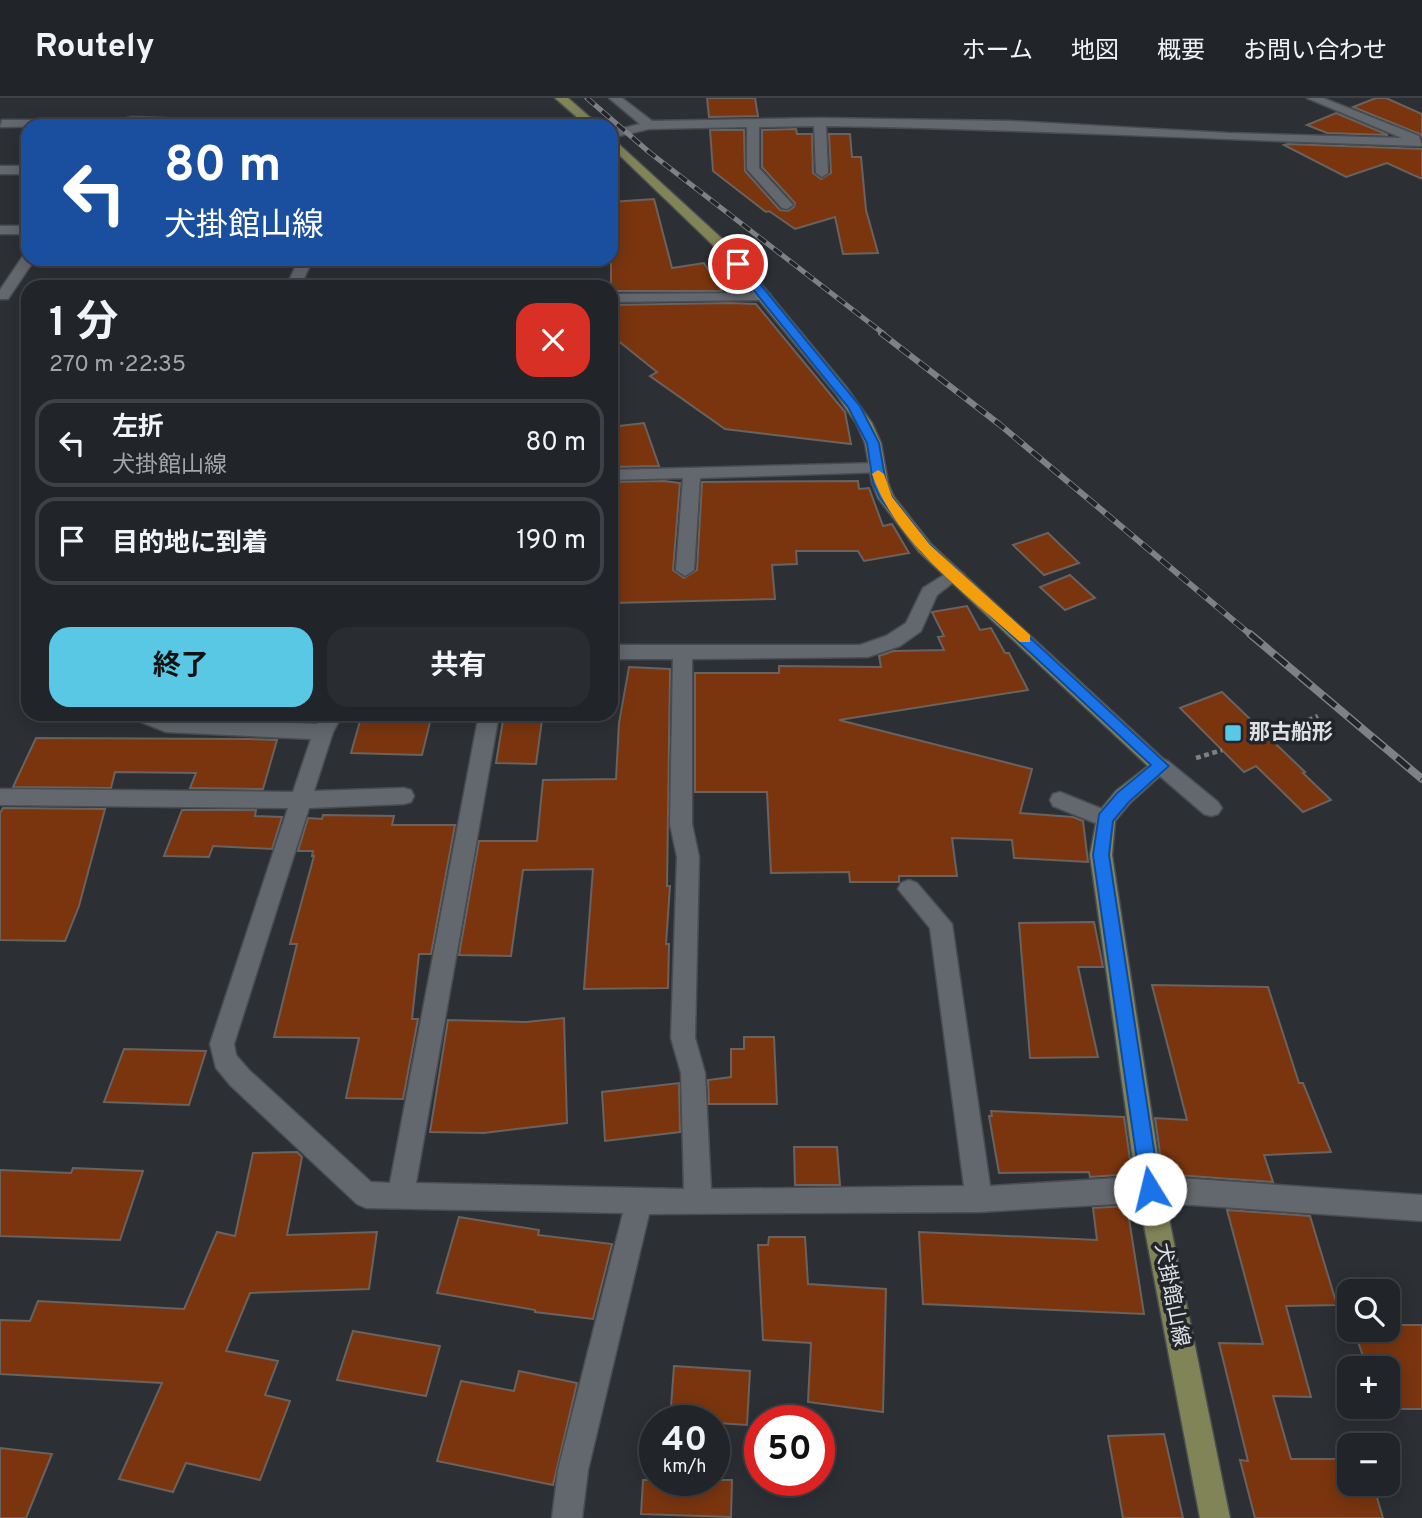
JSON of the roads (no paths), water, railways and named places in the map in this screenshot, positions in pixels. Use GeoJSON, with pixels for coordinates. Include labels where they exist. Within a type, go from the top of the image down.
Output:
{"type":"FeatureCollection","features":[{"type":"Feature","properties":{"kind":"main road"},"geometry":{"type":"LineString","coordinates":[[561,98],[586,119]]}},
{"type":"Feature","properties":{"kind":"main road"},"geometry":{"type":"LineString","coordinates":[[618,148],[724,248],[854,406],[873,443],[886,498],[925,548],[1161,766],[1123,797],[1105,819]]}},
{"type":"Feature","properties":{"kind":"main road","name":"犬掛館山線"},"geometry":{"type":"LineString","coordinates":[[1105,819],[1101,855],[1150,1189],[1215,1518]]}},
{"type":"Feature","properties":{"kind":"street"},"geometry":{"type":"LineString","coordinates":[[615,98],[649,125]]}},
{"type":"Feature","properties":{"kind":"street"},"geometry":{"type":"LineString","coordinates":[[1313,98],[1422,142]]}},
{"type":"Feature","properties":{"kind":"street"},"geometry":{"type":"LineString","coordinates":[[618,132],[649,125],[820,122],[1011,125],[1422,142]]}},
{"type":"Feature","properties":{"kind":"street"},"geometry":{"type":"LineString","coordinates":[[820,122],[822,173]]}},
{"type":"Feature","properties":{"kind":"street"},"geometry":{"type":"LineString","coordinates":[[752,123],[753,169],[787,205]]}},
{"type":"Feature","properties":{"kind":"street"},"geometry":{"type":"LineString","coordinates":[[2,124],[21,124]]}},
{"type":"Feature","properties":{"kind":"street"},"geometry":{"type":"LineString","coordinates":[[0,170],[21,170]]}},
{"type":"Feature","properties":{"kind":"street"},"geometry":{"type":"LineString","coordinates":[[0,230],[21,230]]}},
{"type":"Feature","properties":{"kind":"street"},"geometry":{"type":"LineString","coordinates":[[0,313],[24,266]]}},
{"type":"Feature","properties":{"kind":"street"},"geometry":{"type":"LineString","coordinates":[[618,298],[765,297]]}},
{"type":"Feature","properties":{"kind":"street"},"geometry":{"type":"LineString","coordinates":[[618,475],[877,468]]}},
{"type":"Feature","properties":{"kind":"street"},"geometry":{"type":"LineString","coordinates":[[685,570],[692,472]]}},
{"type":"Feature","properties":{"kind":"street"},"geometry":{"type":"LineString","coordinates":[[618,652],[861,652],[894,641],[914,627],[929,592],[955,574]]}},
{"type":"Feature","properties":{"kind":"street"},"geometry":{"type":"LineString","coordinates":[[683,654],[681,824],[688,857],[683,1038],[693,1073],[698,1202]]}},
{"type":"Feature","properties":{"kind":"street"},"geometry":{"type":"LineString","coordinates":[[157,721],[166,725],[328,723],[230,1013],[222,1044],[225,1060],[240,1078],[366,1195],[698,1202],[979,1199],[1150,1189],[1422,1208]]}},
{"type":"Feature","properties":{"kind":"street"},"geometry":{"type":"LineString","coordinates":[[401,1196],[488,721]]}},
{"type":"Feature","properties":{"kind":"street"},"geometry":{"type":"LineString","coordinates":[[1161,766],[1211,808]]}},
{"type":"Feature","properties":{"kind":"street"},"geometry":{"type":"LineString","coordinates":[[0,797],[301,800],[404,796]]}},
{"type":"Feature","properties":{"kind":"street"},"geometry":{"type":"LineString","coordinates":[[1060,800],[1105,819]]}},
{"type":"Feature","properties":{"kind":"street"},"geometry":{"type":"LineString","coordinates":[[909,889],[941,924],[979,1199]]}},
{"type":"Feature","properties":{"kind":"street"},"geometry":{"type":"LineString","coordinates":[[567,1518],[573,1470],[639,1201]]}},
{"type":"Feature","properties":{"kind":"railway"},"geometry":{"type":"LineString","coordinates":[[587,98],[611,119]]}},
{"type":"Feature","properties":{"kind":"railway"},"geometry":{"type":"LineString","coordinates":[[618,125],[884,334]]}},
{"type":"Feature","properties":{"kind":"railway"},"geometry":{"type":"LineString","coordinates":[[881,333],[999,424],[1252,636]]}},
{"type":"Feature","properties":{"kind":"railway"},"geometry":{"type":"LineString","coordinates":[[1250,634],[1422,779]]}},
{"type":"Feature","properties":{"kind":"place","name":"那古船形"},"geometry":{"type":"Point","coordinates":[1233,733]}}]}
